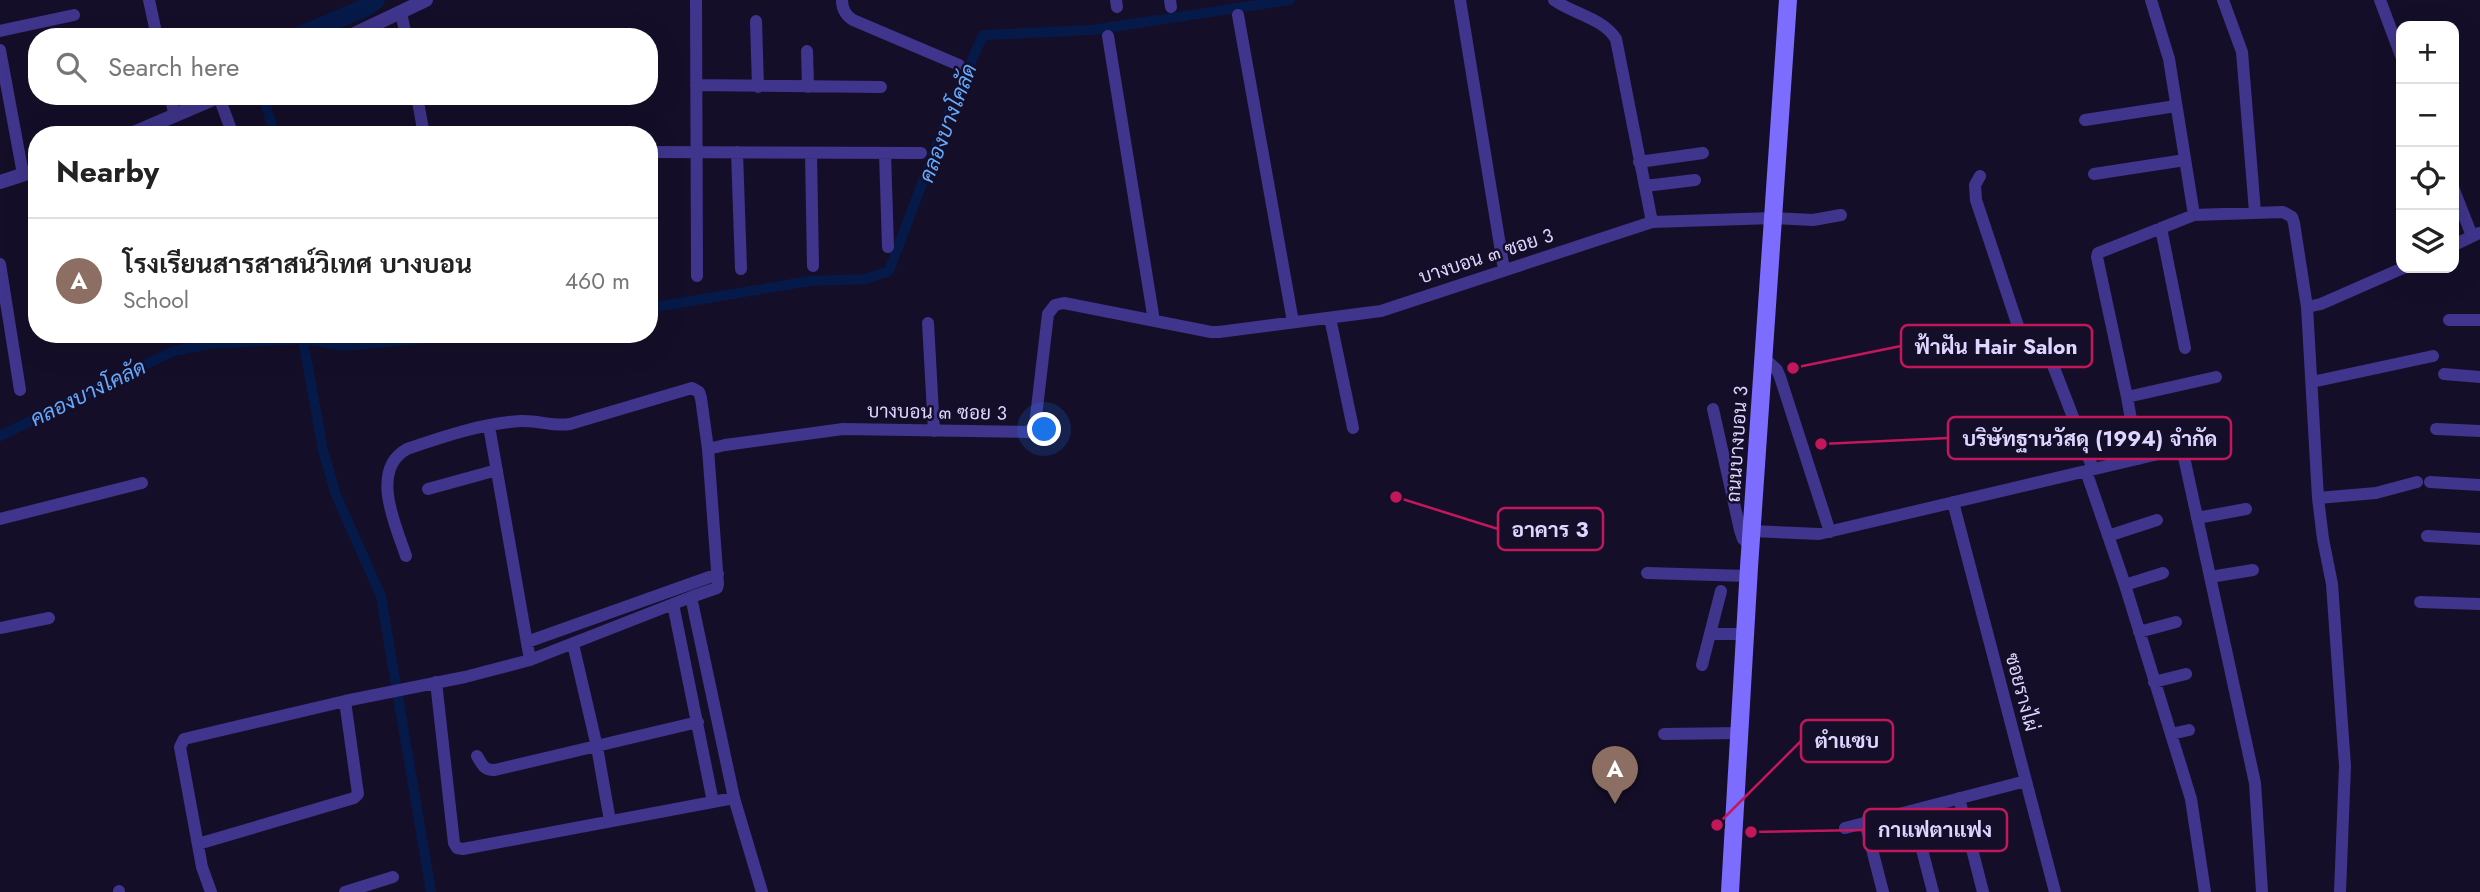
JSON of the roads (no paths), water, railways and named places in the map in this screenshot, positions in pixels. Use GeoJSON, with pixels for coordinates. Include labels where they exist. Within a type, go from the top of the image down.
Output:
{"type":"FeatureCollection","features":[{"type":"Feature","properties":{"kind":"main road","name":"ถนนบางบอน 3"},"geometry":{"type":"LineString","coordinates":[[1730,892],[1748,576],[1788,0]]}},
{"type":"Feature","properties":{"kind":"street"},"geometry":{"type":"LineString","coordinates":[[149,0],[155,28]]}},
{"type":"Feature","properties":{"kind":"street"},"geometry":{"type":"LineString","coordinates":[[367,28],[426,0]]}},
{"type":"Feature","properties":{"kind":"street"},"geometry":{"type":"LineString","coordinates":[[696,0],[697,276]]}},
{"type":"Feature","properties":{"kind":"street"},"geometry":{"type":"LineString","coordinates":[[842,0],[843,9],[853,20],[959,65]]}},
{"type":"Feature","properties":{"kind":"street"},"geometry":{"type":"LineString","coordinates":[[1460,0],[1504,270]]}},
{"type":"Feature","properties":{"kind":"street"},"geometry":{"type":"LineString","coordinates":[[1554,0],[1602,25],[1611,31],[1616,39],[1653,222]]}},
{"type":"Feature","properties":{"kind":"street"},"geometry":{"type":"LineString","coordinates":[[2151,0],[2169,59],[2194,215]]}},
{"type":"Feature","properties":{"kind":"street"},"geometry":{"type":"LineString","coordinates":[[2222,0],[2242,51],[2255,212]]}},
{"type":"Feature","properties":{"kind":"street"},"geometry":{"type":"LineString","coordinates":[[2380,0],[2396,43]]}},
{"type":"Feature","properties":{"kind":"street"},"geometry":{"type":"LineString","coordinates":[[401,12],[404,28]]}},
{"type":"Feature","properties":{"kind":"street"},"geometry":{"type":"LineString","coordinates":[[0,31],[74,15]]}},
{"type":"Feature","properties":{"kind":"street"},"geometry":{"type":"LineString","coordinates":[[1238,15],[1293,321]]}},
{"type":"Feature","properties":{"kind":"street"},"geometry":{"type":"LineString","coordinates":[[756,21],[758,87]]}},
{"type":"Feature","properties":{"kind":"street"},"geometry":{"type":"LineString","coordinates":[[1108,36],[1154,321]]}},
{"type":"Feature","properties":{"kind":"street"},"geometry":{"type":"LineString","coordinates":[[0,50],[28,164]]}},
{"type":"Feature","properties":{"kind":"street"},"geometry":{"type":"LineString","coordinates":[[807,51],[808,87]]}},
{"type":"Feature","properties":{"kind":"street"},"geometry":{"type":"LineString","coordinates":[[696,85],[881,87]]}},
{"type":"Feature","properties":{"kind":"street"},"geometry":{"type":"LineString","coordinates":[[172,105],[174,116]]}},
{"type":"Feature","properties":{"kind":"street"},"geometry":{"type":"LineString","coordinates":[[151,126],[199,105]]}},
{"type":"Feature","properties":{"kind":"street"},"geometry":{"type":"LineString","coordinates":[[222,105],[230,126]]}},
{"type":"Feature","properties":{"kind":"street"},"geometry":{"type":"LineString","coordinates":[[419,105],[422,126]]}},
{"type":"Feature","properties":{"kind":"street"},"geometry":{"type":"LineString","coordinates":[[2085,120],[2176,106]]}},
{"type":"Feature","properties":{"kind":"street"},"geometry":{"type":"LineString","coordinates":[[658,152],[921,153]]}},
{"type":"Feature","properties":{"kind":"street"},"geometry":{"type":"LineString","coordinates":[[737,152],[741,269]]}},
{"type":"Feature","properties":{"kind":"street"},"geometry":{"type":"LineString","coordinates":[[811,153],[813,266]]}},
{"type":"Feature","properties":{"kind":"street"},"geometry":{"type":"LineString","coordinates":[[886,153],[888,247]]}},
{"type":"Feature","properties":{"kind":"street"},"geometry":{"type":"LineString","coordinates":[[1639,162],[1703,153]]}},
{"type":"Feature","properties":{"kind":"street"},"geometry":{"type":"LineString","coordinates":[[2094,174],[2185,160]]}},
{"type":"Feature","properties":{"kind":"street"},"geometry":{"type":"LineString","coordinates":[[0,182],[28,173]]}},
{"type":"Feature","properties":{"kind":"street"},"geometry":{"type":"LineString","coordinates":[[1980,176],[1975,185],[1976,200],[2024,344],[2051,360],[2125,584],[2191,799],[2205,892]]}},
{"type":"Feature","properties":{"kind":"street"},"geometry":{"type":"LineString","coordinates":[[1645,186],[1695,180]]}},
{"type":"Feature","properties":{"kind":"street"},"geometry":{"type":"LineString","coordinates":[[2459,200],[2476,235],[2459,243]]}},
{"type":"Feature","properties":{"kind":"street"},"geometry":{"type":"LineString","coordinates":[[2138,459],[2097,257],[2101,252],[2194,215],[2283,212],[2292,216],[2307,307],[2318,498],[2332,584],[2345,766],[2340,892]]}},
{"type":"Feature","properties":{"kind":"street","name":"บางบอน ๓ ซอย 3"},"geometry":{"type":"LineString","coordinates":[[708,449],[725,444],[843,429],[1023,432],[1032,429],[1036,420],[1048,314],[1055,305],[1064,303],[1211,332],[1381,311],[1653,222],[1814,219],[1842,215]]}},
{"type":"Feature","properties":{"kind":"street"},"geometry":{"type":"LineString","coordinates":[[2161,228],[2185,348]]}},
{"type":"Feature","properties":{"kind":"street"},"geometry":{"type":"LineString","coordinates":[[0,264],[20,390]]}},
{"type":"Feature","properties":{"kind":"street"},"geometry":{"type":"LineString","coordinates":[[2307,307],[2321,304],[2396,271]]}},
{"type":"Feature","properties":{"kind":"street"},"geometry":{"type":"LineString","coordinates":[[1330,318],[1353,428]]}},
{"type":"Feature","properties":{"kind":"street"},"geometry":{"type":"LineString","coordinates":[[2449,320],[2480,320]]}},
{"type":"Feature","properties":{"kind":"street"},"geometry":{"type":"LineString","coordinates":[[928,323],[934,431]]}},
{"type":"Feature","properties":{"kind":"street"},"geometry":{"type":"LineString","coordinates":[[2312,382],[2433,356]]}},
{"type":"Feature","properties":{"kind":"street"},"geometry":{"type":"LineString","coordinates":[[1765,359],[1777,370],[1780,377],[1830,532]]}},
{"type":"Feature","properties":{"kind":"street"},"geometry":{"type":"LineString","coordinates":[[2444,374],[2480,377]]}},
{"type":"Feature","properties":{"kind":"street"},"geometry":{"type":"LineString","coordinates":[[2127,397],[2216,377]]}},
{"type":"Feature","properties":{"kind":"street"},"geometry":{"type":"LineString","coordinates":[[211,892],[202,867],[180,747],[184,739],[345,701],[465,677],[530,660],[718,587],[708,449],[701,398],[697,390],[692,388],[570,424],[518,421],[489,426],[407,449],[399,454],[390,469],[388,495],[406,556]]}},
{"type":"Feature","properties":{"kind":"street"},"geometry":{"type":"LineString","coordinates":[[1713,409],[1744,539],[1830,532],[2226,438]]}},
{"type":"Feature","properties":{"kind":"street"},"geometry":{"type":"LineString","coordinates":[[489,426],[530,660]]}},
{"type":"Feature","properties":{"kind":"street"},"geometry":{"type":"LineString","coordinates":[[2436,429],[2480,431]]}},
{"type":"Feature","properties":{"kind":"street"},"geometry":{"type":"LineString","coordinates":[[2182,448],[2255,783],[2262,892]]}},
{"type":"Feature","properties":{"kind":"street"},"geometry":{"type":"LineString","coordinates":[[428,489],[497,470]]}},
{"type":"Feature","properties":{"kind":"street"},"geometry":{"type":"LineString","coordinates":[[2318,498],[2353,497],[2424,482],[2480,485]]}},
{"type":"Feature","properties":{"kind":"street"},"geometry":{"type":"LineString","coordinates":[[0,519],[142,483]]}},
{"type":"Feature","properties":{"kind":"street","name":"ซอยรางไผ่"},"geometry":{"type":"LineString","coordinates":[[1953,502],[2054,892]]}},
{"type":"Feature","properties":{"kind":"street"},"geometry":{"type":"LineString","coordinates":[[2197,518],[2246,509]]}},
{"type":"Feature","properties":{"kind":"street"},"geometry":{"type":"LineString","coordinates":[[2108,536],[2157,520]]}},
{"type":"Feature","properties":{"kind":"street"},"geometry":{"type":"LineString","coordinates":[[2427,537],[2480,539]]}},
{"type":"Feature","properties":{"kind":"street"},"geometry":{"type":"LineString","coordinates":[[2210,578],[2253,570]]}},
{"type":"Feature","properties":{"kind":"street"},"geometry":{"type":"LineString","coordinates":[[1647,573],[1748,576]]}},
{"type":"Feature","properties":{"kind":"street"},"geometry":{"type":"LineString","coordinates":[[2125,584],[2163,573]]}},
{"type":"Feature","properties":{"kind":"street"},"geometry":{"type":"LineString","coordinates":[[527,642],[718,574]]}},
{"type":"Feature","properties":{"kind":"street"},"geometry":{"type":"LineString","coordinates":[[1702,665],[1721,591]]}},
{"type":"Feature","properties":{"kind":"street"},"geometry":{"type":"LineString","coordinates":[[691,597],[734,798],[762,892]]}},
{"type":"Feature","properties":{"kind":"street"},"geometry":{"type":"LineString","coordinates":[[2420,602],[2480,604]]}},
{"type":"Feature","properties":{"kind":"street"},"geometry":{"type":"LineString","coordinates":[[673,604],[713,803]]}},
{"type":"Feature","properties":{"kind":"street"},"geometry":{"type":"LineString","coordinates":[[0,628],[49,618]]}},
{"type":"Feature","properties":{"kind":"street"},"geometry":{"type":"LineString","coordinates":[[2139,632],[2176,622]]}},
{"type":"Feature","properties":{"kind":"street"},"geometry":{"type":"LineString","coordinates":[[1711,634],[1745,634]]}},
{"type":"Feature","properties":{"kind":"street"},"geometry":{"type":"LineString","coordinates":[[573,644],[597,747],[610,821]]}},
{"type":"Feature","properties":{"kind":"street"},"geometry":{"type":"LineString","coordinates":[[2154,682],[2186,674]]}},
{"type":"Feature","properties":{"kind":"street"},"geometry":{"type":"LineString","coordinates":[[436,682],[454,843],[457,848],[734,798]]}},
{"type":"Feature","properties":{"kind":"street"},"geometry":{"type":"LineString","coordinates":[[198,844],[354,798],[358,794],[345,701]]}},
{"type":"Feature","properties":{"kind":"street"},"geometry":{"type":"LineString","coordinates":[[477,756],[488,771],[698,722]]}},
{"type":"Feature","properties":{"kind":"street"},"geometry":{"type":"LineString","coordinates":[[2171,734],[2189,730]]}},
{"type":"Feature","properties":{"kind":"street"},"geometry":{"type":"LineString","coordinates":[[1664,734],[1740,733]]}},
{"type":"Feature","properties":{"kind":"street"},"geometry":{"type":"LineString","coordinates":[[1845,828],[2026,781]]}},
{"type":"Feature","properties":{"kind":"street"},"geometry":{"type":"LineString","coordinates":[[1959,798],[1983,892]]}},
{"type":"Feature","properties":{"kind":"street"},"geometry":{"type":"LineString","coordinates":[[1912,811],[1933,892]]}},
{"type":"Feature","properties":{"kind":"street"},"geometry":{"type":"LineString","coordinates":[[1865,822],[1883,892]]}},
{"type":"Feature","properties":{"kind":"street"},"geometry":{"type":"LineString","coordinates":[[345,892],[393,877]]}},
{"type":"Feature","properties":{"kind":"waterway"},"geometry":{"type":"LineString","coordinates":[[317,28],[367,7],[376,0]]}},
{"type":"Feature","properties":{"kind":"waterway","name":"คลองบางโคลัด"},"geometry":{"type":"LineString","coordinates":[[658,306],[810,281],[866,279],[889,271],[951,107],[983,35],[1092,30],[1290,0]]}},
{"type":"Feature","properties":{"kind":"waterway"},"geometry":{"type":"LineString","coordinates":[[266,105],[272,126]]}},
{"type":"Feature","properties":{"kind":"waterway","name":"คลองบางโคลัด"},"geometry":{"type":"LineString","coordinates":[[0,436],[173,351],[229,343]]}},
{"type":"Feature","properties":{"kind":"waterway"},"geometry":{"type":"LineString","coordinates":[[304,343],[323,450],[336,495],[381,596],[431,892]]}},
{"type":"Feature","properties":{"kind":"waterway","name":"คลองบางโคลัด"},"geometry":{"type":"LineString","coordinates":[[327,343],[345,346],[376,343]]}},
{"type":"Feature","properties":{"kind":"place","name":"ฟ้าฝัน Hair Salon"},"geometry":{"type":"Point","coordinates":[1793,368]}},
{"type":"Feature","properties":{"kind":"place","name":"บริษัทฐานวัสดุ (1994) จำกัด"},"geometry":{"type":"Point","coordinates":[1821,444]}},
{"type":"Feature","properties":{"kind":"place","name":"อาคาร 3"},"geometry":{"type":"Point","coordinates":[1396,497]}},
{"type":"Feature","properties":{"kind":"place","name":"โรงเรียนสารสาสน์วิเทศ บางบอน"},"geometry":{"type":"Point","coordinates":[1615,804]}},
{"type":"Feature","properties":{"kind":"place","name":"ตำแซบ"},"geometry":{"type":"Point","coordinates":[1717,825]}},
{"type":"Feature","properties":{"kind":"place","name":"กาแฟตาแฟง"},"geometry":{"type":"Point","coordinates":[1751,832]}}]}
